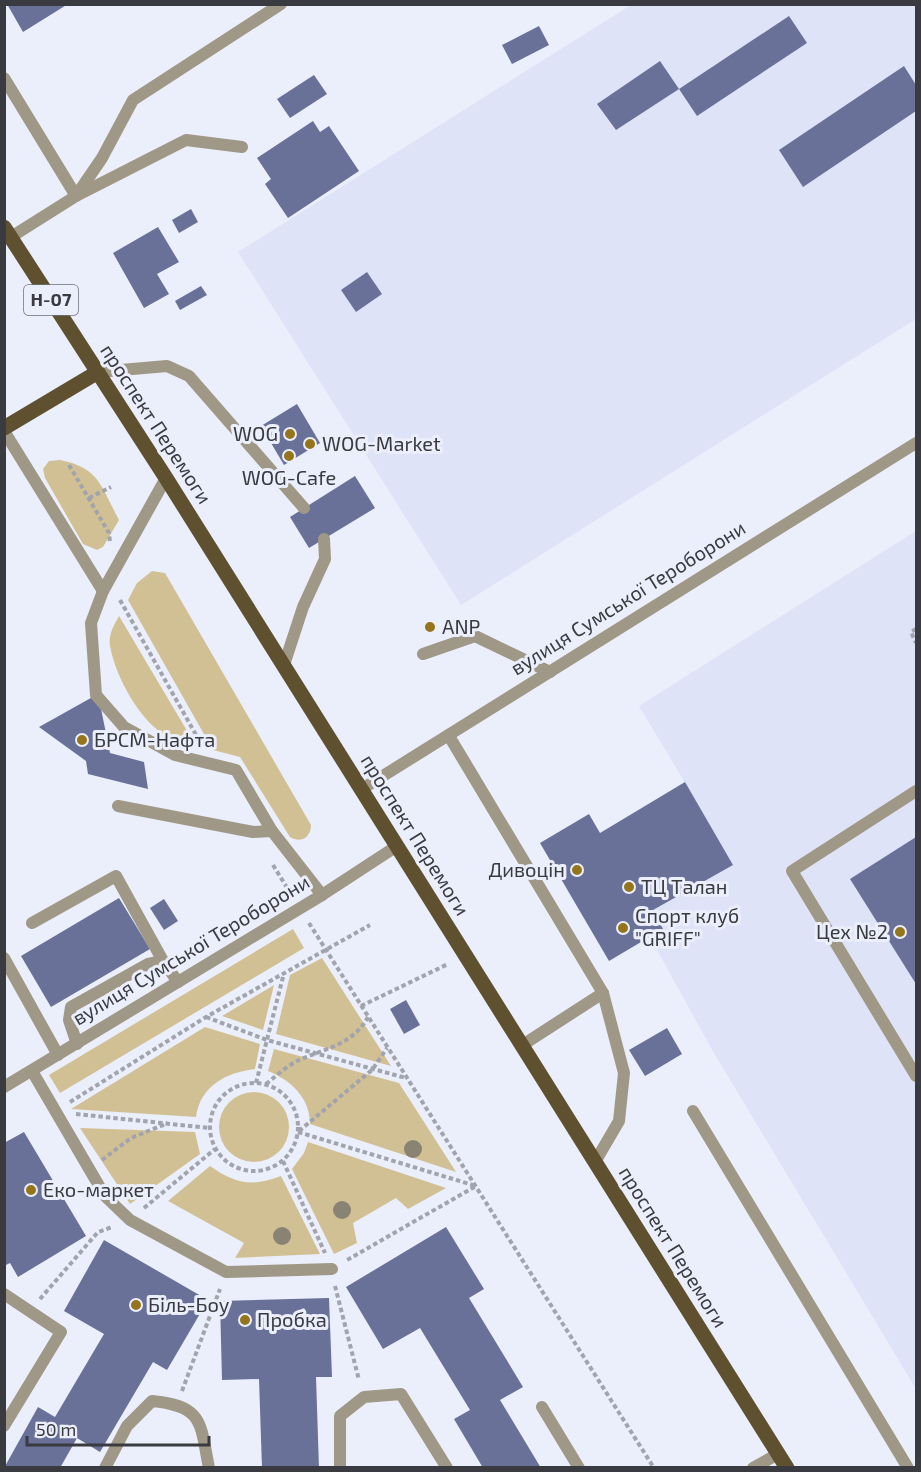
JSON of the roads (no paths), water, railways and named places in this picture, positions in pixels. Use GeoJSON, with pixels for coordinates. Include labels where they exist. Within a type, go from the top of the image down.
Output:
{"type":"FeatureCollection","features":[{"type":"Feature","properties":{"kind":"main road","name":"проспект Перемоги"},"geometry":{"type":"LineString","coordinates":[[8,232],[284,665],[787,1467]]}},
{"type":"Feature","properties":{"kind":"main road"},"geometry":{"type":"LineString","coordinates":[[4,429],[98,372]]}},
{"type":"Feature","properties":{"kind":"street"},"geometry":{"type":"LineString","coordinates":[[76,196],[102,158],[133,100],[281,4]]}},
{"type":"Feature","properties":{"kind":"street"},"geometry":{"type":"LineString","coordinates":[[4,78],[76,196]]}},
{"type":"Feature","properties":{"kind":"street"},"geometry":{"type":"LineString","coordinates":[[8,232],[186,140],[242,147]]}},
{"type":"Feature","properties":{"kind":"street"},"geometry":{"type":"LineString","coordinates":[[98,372],[167,366],[189,376],[304,508]]}},
{"type":"Feature","properties":{"kind":"street"},"geometry":{"type":"LineString","coordinates":[[4,429],[103,591]]}},
{"type":"Feature","properties":{"kind":"street","name":"вулиця Сумської Тероборони"},"geometry":{"type":"LineString","coordinates":[[362,789],[916,442]]}},
{"type":"Feature","properties":{"kind":"street"},"geometry":{"type":"LineString","coordinates":[[166,478],[103,591],[91,623],[96,695],[124,727],[175,754],[236,770],[272,831],[322,895]]}},
{"type":"Feature","properties":{"kind":"street"},"geometry":{"type":"LineString","coordinates":[[284,665],[303,607],[325,559],[324,539]]}},
{"type":"Feature","properties":{"kind":"street"},"geometry":{"type":"LineString","coordinates":[[423,654],[475,636],[550,672]]}},
{"type":"Feature","properties":{"kind":"street"},"geometry":{"type":"LineString","coordinates":[[449,735],[603,993],[624,1073],[619,1121],[595,1162]]}},
{"type":"Feature","properties":{"kind":"street"},"geometry":{"type":"LineString","coordinates":[[916,791],[792,871],[916,1076]]}},
{"type":"Feature","properties":{"kind":"street"},"geometry":{"type":"LineString","coordinates":[[117,806],[253,832],[272,831]]}},
{"type":"Feature","properties":{"kind":"street","name":"вулиця Сумської Тероборони"},"geometry":{"type":"LineString","coordinates":[[4,1087],[322,895],[397,846]]}},
{"type":"Feature","properties":{"kind":"street"},"geometry":{"type":"LineString","coordinates":[[32,923],[116,876],[163,961],[178,982]]}},
{"type":"Feature","properties":{"kind":"street"},"geometry":{"type":"LineString","coordinates":[[4,958],[58,1055]]}},
{"type":"Feature","properties":{"kind":"street"},"geometry":{"type":"LineString","coordinates":[[77,1044],[69,1020],[71,1007],[148,964],[163,961]]}},
{"type":"Feature","properties":{"kind":"street"},"geometry":{"type":"LineString","coordinates":[[521,1046],[603,993]]}},
{"type":"Feature","properties":{"kind":"street"},"geometry":{"type":"LineString","coordinates":[[32,1071],[105,1196],[130,1220],[226,1272],[332,1269]]}},
{"type":"Feature","properties":{"kind":"street"},"geometry":{"type":"LineString","coordinates":[[693,1110],[908,1467]]}},
{"type":"Feature","properties":{"kind":"street"},"geometry":{"type":"LineString","coordinates":[[4,1294],[61,1332],[4,1426]]}},
{"type":"Feature","properties":{"kind":"street"},"geometry":{"type":"LineString","coordinates":[[340,1467],[340,1416],[364,1397],[401,1394],[447,1467]]}},
{"type":"Feature","properties":{"kind":"street"},"geometry":{"type":"LineString","coordinates":[[105,1467],[128,1426],[152,1401],[178,1403],[199,1420],[209,1467]]}},
{"type":"Feature","properties":{"kind":"street"},"geometry":{"type":"LineString","coordinates":[[542,1407],[579,1467]]}},
{"type":"Feature","properties":{"kind":"street"},"geometry":{"type":"LineString","coordinates":[[753,1467],[778,1454]]}},
{"type":"Feature","properties":{"kind":"place","name":"WOG"},"geometry":{"type":"Point","coordinates":[290,434]}},
{"type":"Feature","properties":{"kind":"place","name":"WOG-Market"},"geometry":{"type":"Point","coordinates":[310,444]}},
{"type":"Feature","properties":{"kind":"place","name":"WOG-Cafe"},"geometry":{"type":"Point","coordinates":[289,456]}},
{"type":"Feature","properties":{"kind":"place","name":"ANP"},"geometry":{"type":"Point","coordinates":[430,627]}},
{"type":"Feature","properties":{"kind":"place","name":"БРСМ-Нафта"},"geometry":{"type":"Point","coordinates":[82,740]}},
{"type":"Feature","properties":{"kind":"place","name":"Дивоцін"},"geometry":{"type":"Point","coordinates":[577,870]}},
{"type":"Feature","properties":{"kind":"place","name":"ТЦ Талан"},"geometry":{"type":"Point","coordinates":[629,887]}},
{"type":"Feature","properties":{"kind":"place","name":"Спорт клуб \"GRIFF\""},"geometry":{"type":"Point","coordinates":[623,928]}},
{"type":"Feature","properties":{"kind":"place","name":"Цех №2"},"geometry":{"type":"Point","coordinates":[900,932]}},
{"type":"Feature","properties":{"kind":"place","name":"Еко-маркет"},"geometry":{"type":"Point","coordinates":[31,1190]}},
{"type":"Feature","properties":{"kind":"place","name":"Біль-Боу"},"geometry":{"type":"Point","coordinates":[136,1305]}},
{"type":"Feature","properties":{"kind":"place","name":"Пробка"},"geometry":{"type":"Point","coordinates":[245,1320]}}]}
